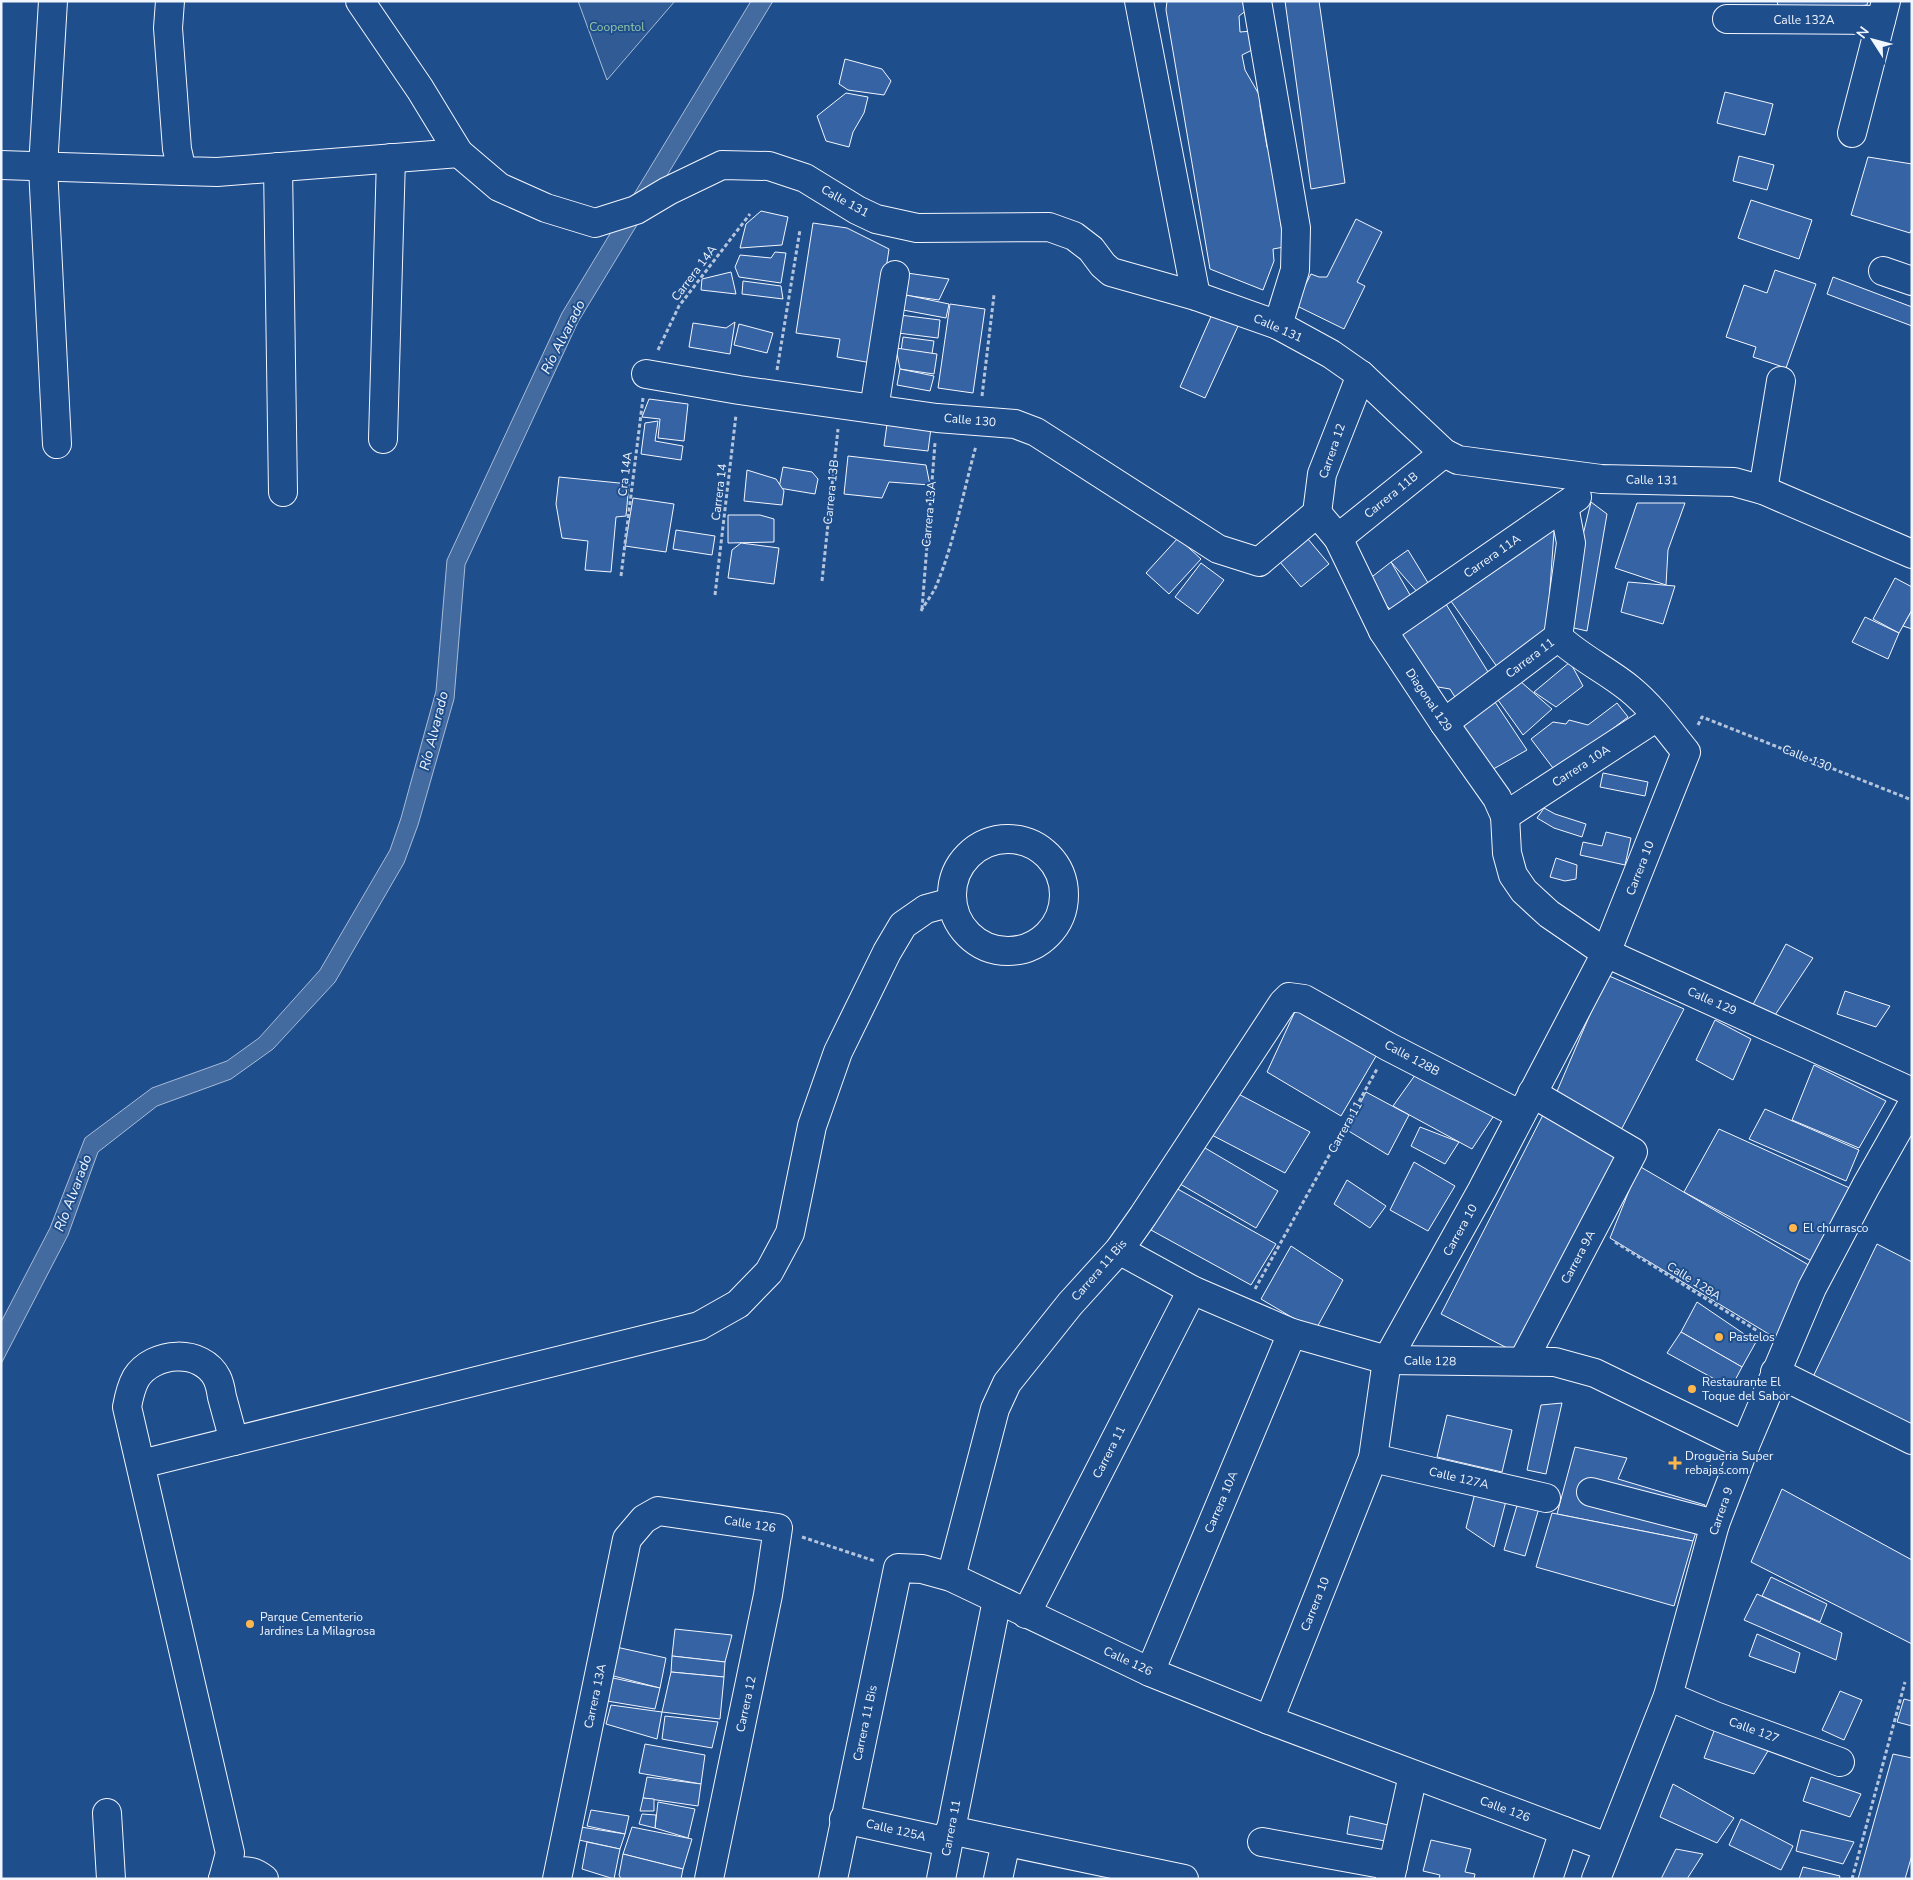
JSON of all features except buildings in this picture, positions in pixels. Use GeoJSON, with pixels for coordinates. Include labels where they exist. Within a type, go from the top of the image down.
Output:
{"type":"FeatureCollection","features":[{"type":"Feature","properties":{"kind":"street"},"geometry":{"type":"LineString","coordinates":[[53,1],[43,167],[57,444]]}},
{"type":"Feature","properties":{"kind":"street"},"geometry":{"type":"LineString","coordinates":[[170,1],[169,38],[177,149],[182,171]]}},
{"type":"Feature","properties":{"kind":"street","name":"Calle 131"},"geometry":{"type":"LineString","coordinates":[[360,1],[420,89],[459,152],[499,187],[546,208],[594,223],[636,210],[668,191],[722,165],[769,166],[805,178],[857,210],[876,218],[917,228],[1049,227],[1080,240],[1091,249],[1103,266],[1110,272],[1196,296],[1278,325],[1331,354],[1361,375],[1444,453],[1458,460],[1601,479],[1734,482],[1763,490],[1912,554]]}},
{"type":"Feature","properties":{"kind":"street"},"geometry":{"type":"LineString","coordinates":[[1139,1],[1196,296]]}},
{"type":"Feature","properties":{"kind":"street"},"geometry":{"type":"LineString","coordinates":[[1257,1],[1296,228],[1295,270],[1278,325]]}},
{"type":"Feature","properties":{"kind":"street"},"geometry":{"type":"LineString","coordinates":[[1852,133],[1884,11]]}},
{"type":"Feature","properties":{"kind":"street","name":"Calle 132A"},"geometry":{"type":"LineString","coordinates":[[1728,20],[1884,11]]}},
{"type":"Feature","properties":{"kind":"street"},"geometry":{"type":"LineString","coordinates":[[1,165],[217,172],[459,152]]}},
{"type":"Feature","properties":{"kind":"street"},"geometry":{"type":"LineString","coordinates":[[383,439],[391,158]]}},
{"type":"Feature","properties":{"kind":"street"},"geometry":{"type":"LineString","coordinates":[[278,168],[283,492]]}},
{"type":"Feature","properties":{"kind":"street"},"geometry":{"type":"LineString","coordinates":[[1883,271],[1912,281]]}},
{"type":"Feature","properties":{"kind":"street"},"geometry":{"type":"LineString","coordinates":[[874,409],[895,275]]}},
{"type":"Feature","properties":{"kind":"street","name":"Calle 130"},"geometry":{"type":"LineString","coordinates":[[646,374],[739,390],[938,418],[1015,424],[1048,439],[1218,549],[1258,562],[1317,513]]}},
{"type":"Feature","properties":{"kind":"street","name":"Carrera 12"},"geometry":{"type":"LineString","coordinates":[[1317,513],[1322,474],[1361,375]]}},
{"type":"Feature","properties":{"kind":"street"},"geometry":{"type":"LineString","coordinates":[[1763,490],[1781,381]]}},
{"type":"Feature","properties":{"kind":"street","name":"Carrera 11B"},"geometry":{"type":"LineString","coordinates":[[1338,538],[1444,453]]}},
{"type":"Feature","properties":{"kind":"street","name":"Carrera 11A"},"geometry":{"type":"LineString","coordinates":[[1383,631],[1601,479]]}},
{"type":"Feature","properties":{"kind":"street","name":"Carrera 11"},"geometry":{"type":"LineString","coordinates":[[1444,723],[1558,637],[1572,543],[1564,506]]}},
{"type":"Feature","properties":{"kind":"street","name":"Diagonal 129"},"geometry":{"type":"LineString","coordinates":[[1317,513],[1338,538],[1383,631],[1497,798],[1505,816],[1507,854],[1513,874],[1524,891]]}},
{"type":"Feature","properties":{"kind":"street"},"geometry":{"type":"LineString","coordinates":[[1558,637],[1570,649],[1630,689],[1657,716]]}},
{"type":"Feature","properties":{"kind":"street","name":"Carrera 10"},"geometry":{"type":"LineString","coordinates":[[1269,1720],[1373,1458],[1387,1360],[1477,1199],[1606,953],[1686,752],[1657,716]]}},
{"type":"Feature","properties":{"kind":"street","name":"Carrera 10A"},"geometry":{"type":"LineString","coordinates":[[1505,816],[1657,716]]}},
{"type":"Feature","properties":{"kind":"street"},"geometry":{"type":"LineString","coordinates":[[1002,839],[1017,839],[1044,851],[1054,862],[1061,875],[1064,889],[1064,904],[1060,918],[1052,931],[1041,941],[1028,948],[1014,952],[999,951],[985,947],[972,939],[962,929],[955,916],[952,902],[952,887],[956,872],[964,860],[975,850],[988,843],[1002,839]]}},
{"type":"Feature","properties":{"kind":"street","name":"Calle 129"},"geometry":{"type":"LineString","coordinates":[[1524,891],[1550,914],[1606,953],[1912,1092]]}},
{"type":"Feature","properties":{"kind":"street"},"geometry":{"type":"LineString","coordinates":[[141,1464],[700,1326],[738,1304],[769,1272],[790,1232],[812,1126],[838,1052],[887,952],[904,925],[926,909],[952,902]]}},
{"type":"Feature","properties":{"kind":"street","name":"Carrera 11 Bis"},"geometry":{"type":"LineString","coordinates":[[951,1577],[996,1409],[1007,1383],[1070,1304],[1119,1250],[1284,1003],[1289,997],[1304,999]]}},
{"type":"Feature","properties":{"kind":"street","name":"Calle 128B"},"geometry":{"type":"LineString","coordinates":[[1304,999],[1389,1047],[1527,1104],[1634,1152]]}},
{"type":"Feature","properties":{"kind":"street","name":"Carrera 9"},"geometry":{"type":"LineString","coordinates":[[1596,1879],[1668,1696],[1716,1524],[1745,1446],[1812,1288],[1866,1186],[1912,1105]]}},
{"type":"Feature","properties":{"kind":"street","name":"Carrera 9A"},"geometry":{"type":"LineString","coordinates":[[1523,1362],[1634,1152]]}},
{"type":"Feature","properties":{"kind":"street","name":"Calle 128"},"geometry":{"type":"LineString","coordinates":[[1119,1250],[1192,1290],[1292,1333],[1387,1360],[1555,1362],[1595,1373],[1745,1446]]}},
{"type":"Feature","properties":{"kind":"street","name":"Carrera 11"},"geometry":{"type":"LineString","coordinates":[[1026,1614],[1192,1290]]}},
{"type":"Feature","properties":{"kind":"street","name":"Carrera 10A"},"geometry":{"type":"LineString","coordinates":[[1150,1672],[1292,1333]]}},
{"type":"Feature","properties":{"kind":"street"},"geometry":{"type":"LineString","coordinates":[[234,1441],[217,1378],[207,1366],[193,1359],[178,1356],[162,1358],[148,1365],[137,1377],[130,1391],[128,1407],[238,1872]]}},
{"type":"Feature","properties":{"kind":"street"},"geometry":{"type":"LineString","coordinates":[[1780,1361],[1912,1440]]}},
{"type":"Feature","properties":{"kind":"street","name":"Calle 127A"},"geometry":{"type":"LineString","coordinates":[[1373,1458],[1546,1498]]}},
{"type":"Feature","properties":{"kind":"street"},"geometry":{"type":"LineString","coordinates":[[1591,1492],[1716,1524]]}},
{"type":"Feature","properties":{"kind":"street","name":"Calle 126"},"geometry":{"type":"LineString","coordinates":[[644,1519],[658,1511],[778,1528]]}},
{"type":"Feature","properties":{"kind":"street","name":"Carrera 13A"},"geometry":{"type":"LineString","coordinates":[[558,1879],[627,1539],[644,1519]]}},
{"type":"Feature","properties":{"kind":"street","name":"Carrera 12"},"geometry":{"type":"LineString","coordinates":[[709,1879],[768,1595],[778,1528]]}},
{"type":"Feature","properties":{"kind":"street","name":"Carrera 11 Bis"},"geometry":{"type":"LineString","coordinates":[[833,1879],[844,1819],[898,1568]]}},
{"type":"Feature","properties":{"kind":"street","name":"Calle 126"},"geometry":{"type":"LineString","coordinates":[[898,1568],[922,1569],[951,1577],[1150,1672],[1269,1720],[1607,1847]]}},
{"type":"Feature","properties":{"kind":"street","name":"Carrera 11"},"geometry":{"type":"LineString","coordinates":[[941,1879],[997,1600]]}},
{"type":"Feature","properties":{"kind":"street","name":"Calle 127"},"geometry":{"type":"LineString","coordinates":[[1668,1696],[1715,1716],[1840,1762]]}},
{"type":"Feature","properties":{"kind":"street"},"geometry":{"type":"LineString","coordinates":[[1262,1842],[1391,1873],[1413,1775]]}},
{"type":"Feature","properties":{"kind":"street"},"geometry":{"type":"LineString","coordinates":[[107,1813],[111,1879]]}},
{"type":"Feature","properties":{"kind":"street","name":"Calle 125A"},"geometry":{"type":"LineString","coordinates":[[844,1819],[949,1836],[1006,1842],[1184,1879]]}},
{"type":"Feature","properties":{"kind":"street"},"geometry":{"type":"LineString","coordinates":[[1548,1879],[1564,1831]]}},
{"type":"Feature","properties":{"kind":"street"},"geometry":{"type":"LineString","coordinates":[[998,1879],[1006,1842]]}},
{"type":"Feature","properties":{"kind":"path","name":"Carrera 14A"},"geometry":{"type":"LineString","coordinates":[[646,374],[679,306],[750,214]]}},
{"type":"Feature","properties":{"kind":"path"},"geometry":{"type":"LineString","coordinates":[[773,394],[800,230]]}},
{"type":"Feature","properties":{"kind":"path"},"geometry":{"type":"LineString","coordinates":[[980,421],[994,295]]}},
{"type":"Feature","properties":{"kind":"path","name":"Cra 14A"},"geometry":{"type":"LineString","coordinates":[[621,576],[646,374]]}},
{"type":"Feature","properties":{"kind":"path","name":"Carrera 14"},"geometry":{"type":"LineString","coordinates":[[716,596],[739,390]]}},
{"type":"Feature","properties":{"kind":"path","name":"Carrera 13B"},"geometry":{"type":"LineString","coordinates":[[822,581],[840,404]]}},
{"type":"Feature","properties":{"kind":"path","name":"Carrera 13A"},"geometry":{"type":"LineString","coordinates":[[938,418],[921,611],[936,585],[958,518],[980,421]]}},
{"type":"Feature","properties":{"kind":"path","name":"Calle 130"},"geometry":{"type":"LineString","coordinates":[[1702,717],[1912,800]]}},
{"type":"Feature","properties":{"kind":"path","name":"Carrera 11"},"geometry":{"type":"LineString","coordinates":[[1242,1312],[1389,1047]]}},
{"type":"Feature","properties":{"kind":"path","name":"Calle 128A"},"geometry":{"type":"LineString","coordinates":[[1593,1228],[1780,1361]]}},
{"type":"Feature","properties":{"kind":"path","name":"Calle 126"},"geometry":{"type":"LineString","coordinates":[[778,1528],[898,1568]]}},
{"type":"Feature","properties":{"kind":"path"},"geometry":{"type":"LineString","coordinates":[[1852,1879],[1905,1682]]}},
{"type":"Feature","properties":{"kind":"shaded area","name":"Coopentol"},"geometry":{"type":"Polygon","coordinates":[[[578,1],[675,1],[607,80],[578,1]]]}},
{"type":"Feature","properties":{"kind":"water","name":"Río Alvarado"},"geometry":{"type":"Polygon","coordinates":[[[751,1],[773,1],[578,322],[465,565],[454,699],[418,825],[404,863],[335,982],[273,1049],[231,1079],[157,1106],[98,1152],[68,1235],[1,1364],[1,1322],[50,1228],[85,1138],[152,1088],[227,1061],[259,1038],[320,970],[390,850],[401,818],[436,691],[447,560],[562,313],[751,1]]]}},
{"type":"Feature","properties":{"kind":"place","name":"El churrasco"},"geometry":{"type":"Point","coordinates":[1793,1228]}},
{"type":"Feature","properties":{"kind":"place","name":"Pastelos"},"geometry":{"type":"Point","coordinates":[1719,1337]}},
{"type":"Feature","properties":{"kind":"place","name":"Restaurante El Toque del Sabor"},"geometry":{"type":"Point","coordinates":[1692,1389]}},
{"type":"Feature","properties":{"kind":"place","name":"Drogueria Super rebajas.com"},"geometry":{"type":"Point","coordinates":[1675,1463]}},
{"type":"Feature","properties":{"kind":"place","name":"Parque Cementerio Jardines La Milagrosa"},"geometry":{"type":"Point","coordinates":[250,1624]}}]}
